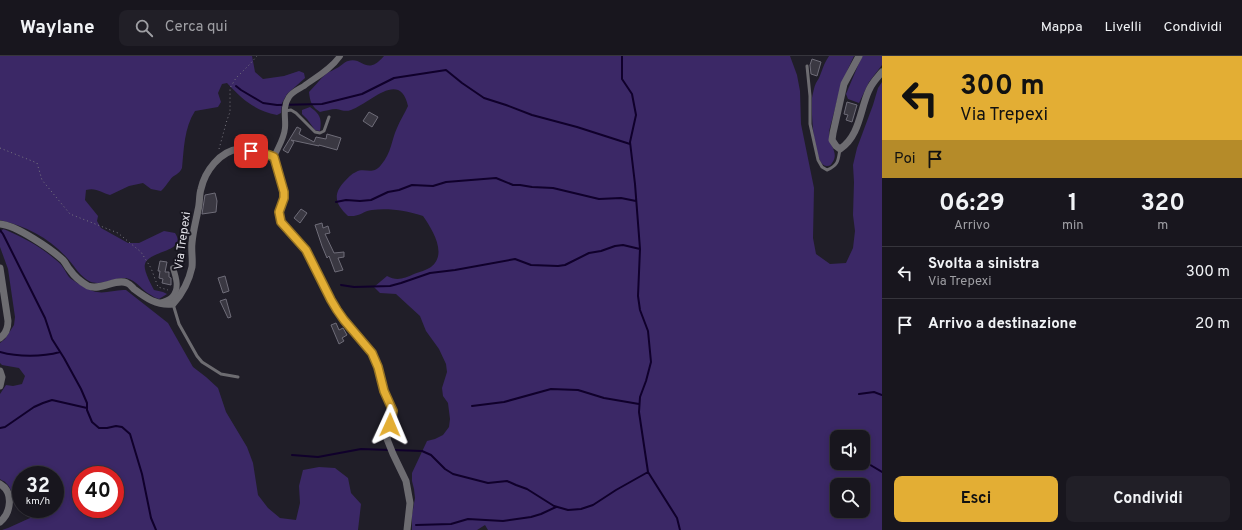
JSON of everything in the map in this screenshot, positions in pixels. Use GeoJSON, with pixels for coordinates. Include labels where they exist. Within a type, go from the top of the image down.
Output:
{"type":"FeatureCollection","features":[{"type":"Feature","properties":{"kind":"street"},"geometry":{"type":"LineString","coordinates":[[340,56],[328,69],[289,97],[286,103],[284,111],[285,127],[283,139],[274,157],[284,192],[284,198],[279,212],[281,222],[306,250],[331,300],[344,320],[372,353],[378,367],[384,391],[393,411],[387,439],[406,481],[410,503],[407,530]]}},
{"type":"Feature","properties":{"kind":"street"},"geometry":{"type":"LineString","coordinates":[[859,56],[844,84],[833,133],[832,140],[840,149],[845,145],[855,131],[873,81],[882,72]]}},
{"type":"Feature","properties":{"kind":"street","name":"Via Trepexi"},"geometry":{"type":"LineString","coordinates":[[173,304],[181,295],[190,275],[192,265],[191,247],[193,229],[198,209],[200,189],[205,176],[212,166],[226,154],[237,150],[243,149],[274,157]]}},
{"type":"Feature","properties":{"kind":"street"},"geometry":{"type":"LineString","coordinates":[[0,224],[16,230],[44,245],[64,261],[80,281],[88,286],[96,288],[126,283],[145,298],[159,304],[173,304]]}},
{"type":"Feature","properties":{"kind":"street"},"geometry":{"type":"LineString","coordinates":[[0,268],[8,321],[6,333],[0,338]]}},
{"type":"Feature","properties":{"kind":"street"},"geometry":{"type":"LineString","coordinates":[[159,304],[171,297],[175,292],[177,282],[173,268]]}},
{"type":"Feature","properties":{"kind":"street"},"geometry":{"type":"LineString","coordinates":[[0,370],[2,377],[0,386]]}},
{"type":"Feature","properties":{"kind":"street"},"geometry":{"type":"LineString","coordinates":[[0,484],[7,491],[10,498],[7,514],[0,522]]}},
{"type":"Feature","properties":{"kind":"lane"},"geometry":{"type":"LineString","coordinates":[[807,66],[810,96],[810,124],[818,160],[822,167],[827,170],[833,168],[838,161],[840,149]]}},
{"type":"Feature","properties":{"kind":"lane"},"geometry":{"type":"LineString","coordinates":[[284,111],[291,110],[296,113],[315,132],[320,133],[324,131],[329,117]]}},
{"type":"Feature","properties":{"kind":"lane"},"geometry":{"type":"LineString","coordinates":[[173,304],[179,324],[202,362],[221,374],[238,377]]}},
{"type":"Feature","properties":{"kind":"path"},"geometry":{"type":"LineString","coordinates":[[219,149],[230,112],[230,88],[236,78],[257,56]]}},
{"type":"Feature","properties":{"kind":"path"},"geometry":{"type":"LineString","coordinates":[[0,148],[37,164],[42,180],[70,214],[118,233],[141,252],[151,268],[158,287],[175,292]]}},
{"type":"Feature","properties":{"kind":"shaded area"},"geometry":{"type":"Polygon","coordinates":[[[0,56],[252,56],[255,72],[263,79],[284,76],[299,71],[304,73],[305,78],[287,94],[282,103],[281,113],[277,115],[249,104],[227,83],[222,84],[218,93],[221,102],[218,107],[195,111],[191,118],[184,146],[182,168],[161,191],[151,189],[143,183],[129,186],[110,195],[96,190],[86,190],[85,200],[98,216],[97,221],[101,228],[128,243],[139,243],[164,231],[175,233],[178,239],[176,244],[148,259],[145,264],[146,273],[154,290],[167,294],[159,299],[148,293],[130,279],[126,278],[93,283],[80,274],[68,259],[46,239],[19,226],[0,220],[0,56]]]}},
{"type":"Feature","properties":{"kind":"shaded area"},"geometry":{"type":"Polygon","coordinates":[[[384,56],[790,56],[797,75],[800,91],[801,124],[814,188],[813,238],[816,254],[830,264],[846,263],[853,248],[855,231],[853,215],[853,165],[857,148],[878,88],[882,82],[882,530],[488,530],[485,525],[477,530],[412,530],[412,515],[415,498],[412,473],[427,441],[443,435],[449,427],[450,419],[448,403],[443,396],[442,388],[447,372],[446,364],[439,349],[426,331],[420,316],[396,294],[380,293],[374,287],[387,276],[397,279],[403,278],[431,267],[436,262],[438,255],[437,242],[423,216],[405,211],[385,209],[372,210],[356,216],[348,216],[338,204],[337,200],[340,187],[353,174],[362,170],[375,170],[385,160],[398,125],[408,106],[404,95],[398,90],[391,89],[375,96],[351,110],[345,111],[334,109],[320,112],[312,104],[309,92],[326,74],[347,62],[353,60],[373,65],[384,56]]]}},
{"type":"Feature","properties":{"kind":"shaded area"},"geometry":{"type":"Polygon","coordinates":[[[829,56],[854,56],[846,73],[830,127],[829,138],[835,156],[830,166],[827,166],[822,164],[816,148],[812,98],[815,85],[829,56]]]}},
{"type":"Feature","properties":{"kind":"shaded area"},"geometry":{"type":"Polygon","coordinates":[[[862,56],[882,56],[882,65],[869,82],[859,103],[848,99],[846,94],[862,56]]]}},
{"type":"Feature","properties":{"kind":"shaded area"},"geometry":{"type":"Polygon","coordinates":[[[310,107],[320,117],[320,131],[315,130],[302,114],[302,110],[310,107]]]}},
{"type":"Feature","properties":{"kind":"shaded area"},"geometry":{"type":"Polygon","coordinates":[[[3,229],[26,240],[50,255],[58,262],[71,279],[80,285],[97,292],[126,290],[168,323],[193,367],[218,388],[226,412],[247,447],[253,463],[258,495],[268,508],[280,518],[296,520],[300,503],[299,486],[303,470],[319,467],[335,468],[348,478],[351,493],[361,504],[358,530],[2,530],[30,518],[64,518],[64,466],[12,466],[12,491],[6,482],[0,479],[0,394],[6,385],[13,386],[22,384],[25,376],[19,368],[2,365],[0,363],[0,343],[5,339],[14,325],[15,317],[8,269],[0,247],[0,233],[3,229]]]}},
{"type":"Feature","properties":{"kind":"building"},"geometry":{"type":"Polygon","coordinates":[[[812,59],[821,62],[817,76],[811,74],[810,65],[812,59]]]}},
{"type":"Feature","properties":{"kind":"building"},"geometry":{"type":"Polygon","coordinates":[[[847,102],[857,105],[852,122],[846,120],[848,115],[844,114],[847,102]]]}},
{"type":"Feature","properties":{"kind":"building"},"geometry":{"type":"Polygon","coordinates":[[[369,112],[378,117],[372,127],[363,121],[369,112]]]}},
{"type":"Feature","properties":{"kind":"building"},"geometry":{"type":"Polygon","coordinates":[[[297,127],[301,129],[299,134],[314,142],[316,137],[326,139],[327,134],[341,138],[337,150],[291,140],[294,142],[288,153],[283,150],[297,127]]]}},
{"type":"Feature","properties":{"kind":"building"},"geometry":{"type":"Polygon","coordinates":[[[215,193],[217,201],[216,212],[202,214],[205,195],[215,193]]]}},
{"type":"Feature","properties":{"kind":"building"},"geometry":{"type":"Polygon","coordinates":[[[301,209],[307,213],[300,223],[294,218],[301,209]]]}},
{"type":"Feature","properties":{"kind":"building"},"geometry":{"type":"Polygon","coordinates":[[[322,223],[323,228],[328,226],[330,233],[325,234],[334,253],[344,252],[344,257],[338,258],[343,270],[335,272],[329,256],[327,258],[315,225],[322,223]]]}},
{"type":"Feature","properties":{"kind":"building"},"geometry":{"type":"Polygon","coordinates":[[[160,261],[167,262],[165,272],[169,272],[171,285],[162,283],[163,279],[159,278],[160,271],[158,271],[160,261]]]}},
{"type":"Feature","properties":{"kind":"building"},"geometry":{"type":"Polygon","coordinates":[[[225,276],[229,291],[223,293],[218,278],[225,276]]]}},
{"type":"Feature","properties":{"kind":"building"},"geometry":{"type":"Polygon","coordinates":[[[226,299],[231,317],[228,318],[220,301],[226,299]]]}},
{"type":"Feature","properties":{"kind":"building"},"geometry":{"type":"Polygon","coordinates":[[[336,323],[339,330],[343,328],[347,335],[342,338],[344,341],[339,344],[331,325],[336,323]]]}},
{"type":"Feature","properties":{"kind":"waterway"},"geometry":{"type":"LineString","coordinates":[[622,56],[622,79],[632,94],[636,115],[630,142],[640,249],[638,296],[640,310],[648,331],[651,362],[640,397],[639,412],[648,472],[677,518],[680,530]]}},
{"type":"Feature","properties":{"kind":"waterway"},"geometry":{"type":"LineString","coordinates":[[236,86],[263,103],[277,105],[322,104],[362,94],[394,78],[446,70],[484,98],[532,115],[577,127],[630,144]]}},
{"type":"Feature","properties":{"kind":"waterway"},"geometry":{"type":"LineString","coordinates":[[336,202],[346,200],[371,200],[388,192],[412,185],[433,186],[446,182],[496,178],[513,185],[553,188],[599,199],[621,198],[636,201]]}},
{"type":"Feature","properties":{"kind":"waterway"},"geometry":{"type":"LineString","coordinates":[[0,230],[45,318],[52,339],[81,389],[87,403],[87,410],[92,422],[99,428],[116,426],[122,427],[130,434],[142,474],[151,518],[156,530]]}},
{"type":"Feature","properties":{"kind":"waterway"},"geometry":{"type":"LineString","coordinates":[[341,285],[354,287],[390,286],[430,273],[515,259],[531,265],[558,266],[565,265],[589,253],[615,246],[623,245],[640,249]]}},
{"type":"Feature","properties":{"kind":"waterway"},"geometry":{"type":"LineString","coordinates":[[0,352],[30,356],[60,352]]}},
{"type":"Feature","properties":{"kind":"waterway"},"geometry":{"type":"LineString","coordinates":[[472,406],[504,402],[551,389],[578,390],[604,398],[639,404]]}},
{"type":"Feature","properties":{"kind":"waterway"},"geometry":{"type":"LineString","coordinates":[[859,394],[874,392],[882,395]]}},
{"type":"Feature","properties":{"kind":"waterway"},"geometry":{"type":"LineString","coordinates":[[0,428],[5,427],[34,407],[52,400],[87,408]]}},
{"type":"Feature","properties":{"kind":"waterway"},"geometry":{"type":"LineString","coordinates":[[292,455],[318,457],[361,449],[390,450]]}},
{"type":"Feature","properties":{"kind":"waterway"},"geometry":{"type":"LineString","coordinates":[[394,450],[422,451],[431,455],[445,469],[453,474],[488,483],[507,481],[527,489],[554,506],[568,510],[581,509],[593,505],[648,472]]}},
{"type":"Feature","properties":{"kind":"waterway"},"geometry":{"type":"LineString","coordinates":[[870,465],[882,472]]}},
{"type":"Feature","properties":{"kind":"waterway"},"geometry":{"type":"LineString","coordinates":[[416,525],[451,524],[468,519],[503,521],[531,517],[556,507]]}},
{"type":"Feature","properties":{"kind":"route"},"geometry":{"type":"LineString","coordinates":[[251,151],[274,157],[284,192],[283,204],[279,212],[281,222],[306,250],[337,310],[372,353],[378,367],[384,391],[393,411],[390,425]]}}]}
